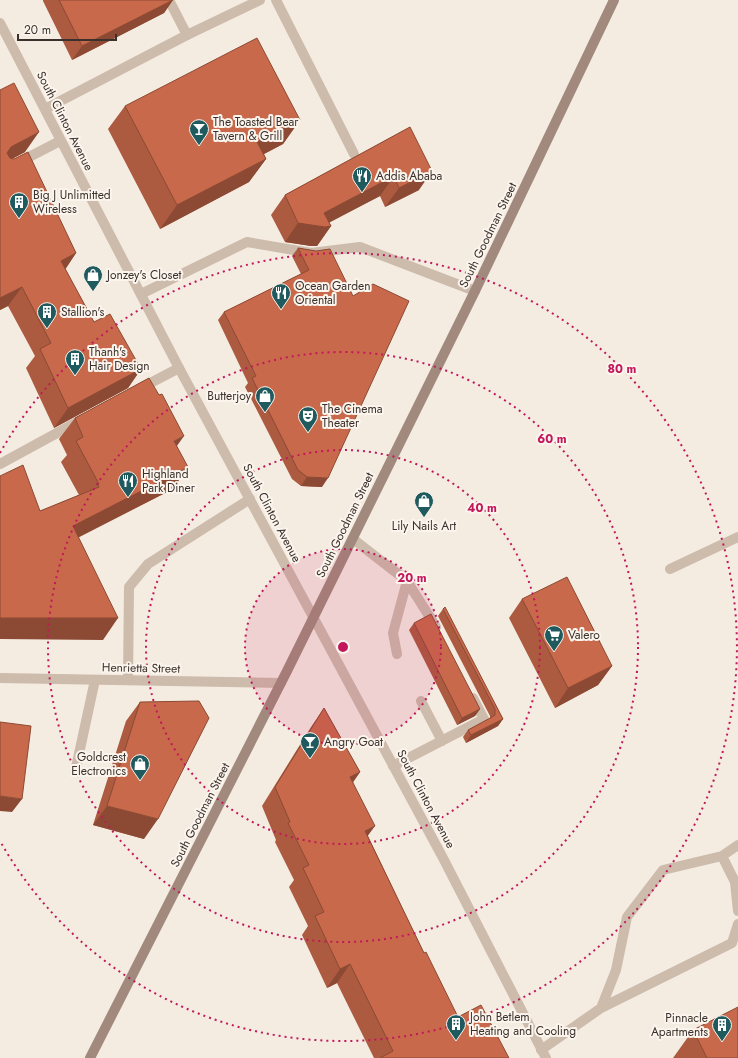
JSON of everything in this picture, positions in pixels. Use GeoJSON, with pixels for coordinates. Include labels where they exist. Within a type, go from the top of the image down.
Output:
{"type":"FeatureCollection","features":[{"type":"Feature","properties":{"kind":"main road","name":"South Goodman Street"},"geometry":{"type":"LineString","coordinates":[[90,1058],[353,539],[475,291],[614,0]]}},
{"type":"Feature","properties":{"kind":"street"},"geometry":{"type":"LineString","coordinates":[[168,0],[187,36]]}},
{"type":"Feature","properties":{"kind":"street"},"geometry":{"type":"LineString","coordinates":[[45,109],[260,0]]}},
{"type":"Feature","properties":{"kind":"street"},"geometry":{"type":"LineString","coordinates":[[276,0],[354,154]]}},
{"type":"Feature","properties":{"kind":"street","name":"South Clinton Avenue"},"geometry":{"type":"LineString","coordinates":[[0,23],[179,368],[443,858],[544,1054]]}},
{"type":"Feature","properties":{"kind":"street"},"geometry":{"type":"LineString","coordinates":[[0,172],[60,141]]}},
{"type":"Feature","properties":{"kind":"street"},"geometry":{"type":"LineString","coordinates":[[141,294],[247,242],[311,253],[360,247],[475,291]]}},
{"type":"Feature","properties":{"kind":"street"},"geometry":{"type":"LineString","coordinates":[[131,393],[179,368]]}},
{"type":"Feature","properties":{"kind":"street"},"geometry":{"type":"LineString","coordinates":[[0,464],[90,416]]}},
{"type":"Feature","properties":{"kind":"street"},"geometry":{"type":"LineString","coordinates":[[128,680],[129,587],[148,564],[250,499]]}},
{"type":"Feature","properties":{"kind":"street"},"geometry":{"type":"LineString","coordinates":[[670,569],[738,537]]}},
{"type":"Feature","properties":{"kind":"street"},"geometry":{"type":"LineString","coordinates":[[353,539],[407,581],[431,617],[442,637]]}},
{"type":"Feature","properties":{"kind":"street"},"geometry":{"type":"LineString","coordinates":[[397,654],[393,633],[407,581]]}},
{"type":"Feature","properties":{"kind":"street","name":"Henrietta Street"},"geometry":{"type":"LineString","coordinates":[[0,678],[281,683]]}},
{"type":"Feature","properties":{"kind":"street"},"geometry":{"type":"LineString","coordinates":[[75,772],[95,680]]}},
{"type":"Feature","properties":{"kind":"street"},"geometry":{"type":"LineString","coordinates":[[393,766],[484,719],[470,692]]}},
{"type":"Feature","properties":{"kind":"street"},"geometry":{"type":"LineString","coordinates":[[421,701],[442,741]]}},
{"type":"Feature","properties":{"kind":"street"},"geometry":{"type":"LineString","coordinates":[[601,1008],[616,970],[627,918],[663,870],[722,856],[738,845]]}},
{"type":"Feature","properties":{"kind":"street"},"geometry":{"type":"LineString","coordinates":[[722,856],[735,882],[738,911]]}},
{"type":"Feature","properties":{"kind":"street"},"geometry":{"type":"LineString","coordinates":[[544,1054],[601,1008],[732,943],[738,924]]}},
{"type":"Feature","properties":{"kind":"building"},"geometry":{"type":"Polygon","coordinates":[[[59,0],[173,0],[82,46],[59,0]]]}},
{"type":"Feature","properties":{"kind":"building","name":"The Toasted Bear Tavern & Grill"},"geometry":{"type":"Polygon","coordinates":[[[257,38],[300,120],[257,142],[266,159],[177,205],[125,106],[257,38]]]}},
{"type":"Feature","properties":{"kind":"building"},"geometry":{"type":"Polygon","coordinates":[[[14,83],[39,132],[11,147],[7,153],[10,158],[14,159],[28,152],[76,253],[61,261],[94,322],[110,314],[141,369],[68,408],[40,349],[51,343],[22,287],[0,298],[0,90],[14,83]]]}},
{"type":"Feature","properties":{"kind":"building"},"geometry":{"type":"Polygon","coordinates":[[[410,127],[432,171],[399,188],[394,176],[324,213],[331,226],[325,227],[298,223],[285,195],[410,127]]]}},
{"type":"Feature","properties":{"kind":"building"},"geometry":{"type":"Polygon","coordinates":[[[298,248],[316,251],[330,249],[353,296],[373,284],[409,301],[328,478],[307,477],[298,470],[252,378],[256,376],[224,312],[309,270],[298,248]]]}},
{"type":"Feature","properties":{"kind":"building"},"geometry":{"type":"Polygon","coordinates":[[[149,378],[159,395],[162,394],[184,436],[174,441],[188,467],[73,526],[118,618],[0,618],[0,476],[23,465],[40,511],[99,487],[99,484],[76,441],[83,437],[75,418],[149,378]]]}},
{"type":"Feature","properties":{"kind":"building"},"geometry":{"type":"Polygon","coordinates":[[[567,577],[612,666],[568,688],[522,599],[567,577]]]}},
{"type":"Feature","properties":{"kind":"building"},"geometry":{"type":"Polygon","coordinates":[[[445,607],[503,719],[471,735],[468,730],[495,715],[495,709],[443,609],[445,607]]]}},
{"type":"Feature","properties":{"kind":"building"},"geometry":{"type":"Polygon","coordinates":[[[431,614],[480,709],[462,718],[414,623],[431,614]]]}},
{"type":"Feature","properties":{"kind":"building","name":"Goldcrest Electronics"},"geometry":{"type":"Polygon","coordinates":[[[199,701],[209,718],[158,819],[107,806],[140,702],[199,701]]]}},
{"type":"Feature","properties":{"kind":"building"},"geometry":{"type":"Polygon","coordinates":[[[324,708],[360,772],[350,777],[375,826],[365,831],[424,953],[426,952],[458,1017],[481,1005],[509,1058],[380,1058],[393,1051],[350,964],[340,969],[315,916],[324,912],[303,868],[309,865],[288,823],[290,822],[275,787],[324,708]]]}},
{"type":"Feature","properties":{"kind":"building"},"geometry":{"type":"Polygon","coordinates":[[[0,722],[31,726],[22,799],[0,796],[0,722]]]}},
{"type":"Feature","properties":{"kind":"building"},"geometry":{"type":"Polygon","coordinates":[[[738,1007],[738,1058],[707,1058],[693,1030],[738,1007]]]}},
{"type":"Feature","properties":{"kind":"place","name":"The Toasted Bear Tavern & Grill"},"geometry":{"type":"Point","coordinates":[199,146]}},
{"type":"Feature","properties":{"kind":"place","name":"Addis Ababa"},"geometry":{"type":"Point","coordinates":[362,193]}},
{"type":"Feature","properties":{"kind":"place","name":"Big J Unlimitted Wireless"},"geometry":{"type":"Point","coordinates":[19,219]}},
{"type":"Feature","properties":{"kind":"place","name":"Jonzey's Closet"},"geometry":{"type":"Point","coordinates":[93,292]}},
{"type":"Feature","properties":{"kind":"place","name":"Ocean Garden Oriental"},"geometry":{"type":"Point","coordinates":[281,310]}},
{"type":"Feature","properties":{"kind":"place","name":"Stallion's"},"geometry":{"type":"Point","coordinates":[47,329]}},
{"type":"Feature","properties":{"kind":"place","name":"Thanh's Hair Design"},"geometry":{"type":"Point","coordinates":[75,376]}},
{"type":"Feature","properties":{"kind":"place","name":"Butterjoy"},"geometry":{"type":"Point","coordinates":[265,413]}},
{"type":"Feature","properties":{"kind":"place","name":"The Cinema Theater"},"geometry":{"type":"Point","coordinates":[308,433]}},
{"type":"Feature","properties":{"kind":"place","name":"Highland Park Diner"},"geometry":{"type":"Point","coordinates":[128,498]}},
{"type":"Feature","properties":{"kind":"place","name":"Lily Nails Art"},"geometry":{"type":"Point","coordinates":[424,518]}},
{"type":"Feature","properties":{"kind":"place","name":"Valero"},"geometry":{"type":"Point","coordinates":[554,652]}},
{"type":"Feature","properties":{"kind":"place","name":"Angry Goat"},"geometry":{"type":"Point","coordinates":[310,759]}},
{"type":"Feature","properties":{"kind":"place","name":"Goldcrest Electronics"},"geometry":{"type":"Point","coordinates":[140,781]}},
{"type":"Feature","properties":{"kind":"place","name":"John Betlem Heating and Cooling"},"geometry":{"type":"Point","coordinates":[456,1041]}},
{"type":"Feature","properties":{"kind":"place","name":"Pinnacle Apartments"},"geometry":{"type":"Point","coordinates":[722,1042]}}]}
